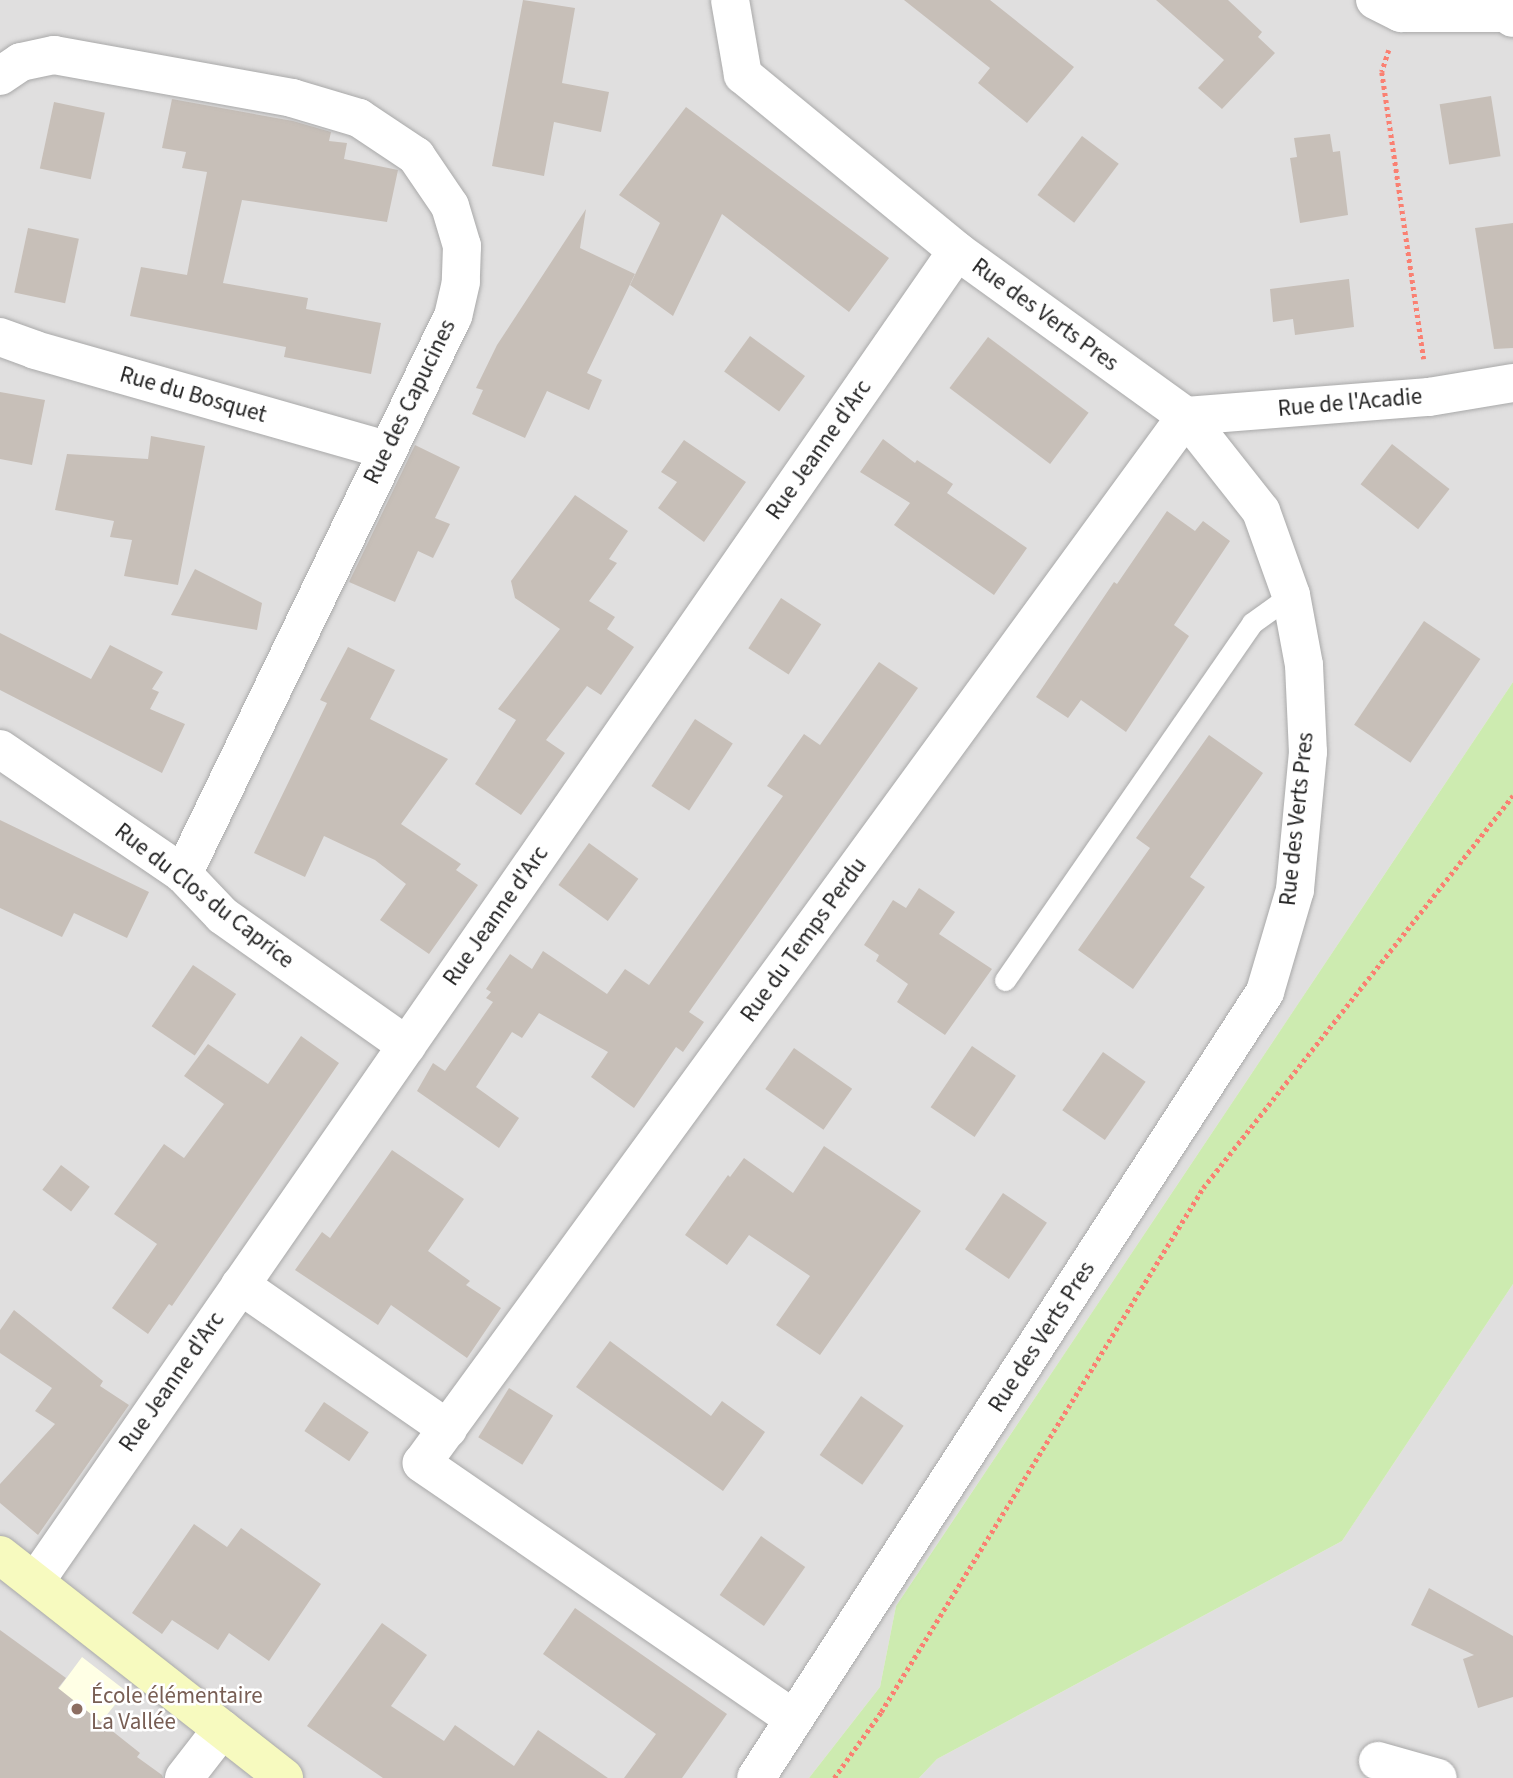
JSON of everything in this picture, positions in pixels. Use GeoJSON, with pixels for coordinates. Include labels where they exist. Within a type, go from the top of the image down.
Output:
{"type":"FeatureCollection","features":[{"type":"Feature","properties":{"kind":"main road"},"geometry":{"type":"LineString","coordinates":[[0,1555],[284,1778]]}},
{"type":"Feature","properties":{"kind":"street","name":"Rue des Verts Pres"},"geometry":{"type":"LineString","coordinates":[[730,0],[743,75],[957,251],[1186,416],[1261,511],[1291,596],[1304,665],[1308,752],[1295,890],[1265,992],[756,1778]]}},
{"type":"Feature","properties":{"kind":"street"},"geometry":{"type":"LineString","coordinates":[[1388,6],[1504,12],[1513,18]]}},
{"type":"Feature","properties":{"kind":"street","name":"Rue des Capucines"},"geometry":{"type":"LineString","coordinates":[[0,76],[21,62],[54,55],[292,98],[359,118],[416,156],[450,206],[462,246],[461,282],[453,316],[183,874]]}},
{"type":"Feature","properties":{"kind":"street","name":"Rue Jeanne d'Arc"},"geometry":{"type":"LineString","coordinates":[[34,1582],[957,251]]}},
{"type":"Feature","properties":{"kind":"street","name":"Rue du Bosquet"},"geometry":{"type":"LineString","coordinates":[[0,337],[36,350],[386,450]]}},
{"type":"Feature","properties":{"kind":"street","name":"Rue de l'Acadie"},"geometry":{"type":"LineString","coordinates":[[1186,416],[1429,397],[1511,387]]}},
{"type":"Feature","properties":{"kind":"street","name":"Rue du Temps Perdu"},"geometry":{"type":"LineString","coordinates":[[794,1719],[422,1463],[1186,416]]}},
{"type":"Feature","properties":{"kind":"street","name":"Rue du Clos du Caprice"},"geometry":{"type":"LineString","coordinates":[[0,749],[183,874],[223,916],[407,1046]]}},
{"type":"Feature","properties":{"kind":"street"},"geometry":{"type":"LineString","coordinates":[[240,1285],[448,1429]]}},
{"type":"Feature","properties":{"kind":"street"},"geometry":{"type":"LineString","coordinates":[[184,1778],[222,1729]]}},
{"type":"Feature","properties":{"kind":"street"},"geometry":{"type":"LineString","coordinates":[[1378,1761],[1438,1778]]}},
{"type":"Feature","properties":{"kind":"lane"},"geometry":{"type":"LineString","coordinates":[[1005,980],[1252,623],[1291,596]]}},
{"type":"Feature","properties":{"kind":"path"},"geometry":{"type":"LineString","coordinates":[[1388,6],[1382,72],[1429,397]]}},
{"type":"Feature","properties":{"kind":"path"},"geometry":{"type":"LineString","coordinates":[[834,1778],[881,1712],[1203,1188],[1513,796]]}},
{"type":"Feature","properties":{"kind":"shaded area"},"geometry":{"type":"Polygon","coordinates":[[[0,0],[1513,0],[1513,682],[896,1606],[880,1687],[809,1778],[0,1778],[0,0]]]}},
{"type":"Feature","properties":{"kind":"shaded area"},"geometry":{"type":"Polygon","coordinates":[[[1513,1284],[1513,1778],[919,1778],[937,1759],[1342,1541],[1513,1284]]]}},
{"type":"Feature","properties":{"kind":"shaded area","name":"École élémentaire La Vallée"},"geometry":{"type":"Polygon","coordinates":[[[82,1657],[126,1691],[56,1778],[0,1695],[34,1722],[82,1657]]]}},
{"type":"Feature","properties":{"kind":"green space"},"geometry":{"type":"Polygon","coordinates":[[[1513,682],[1513,1284],[1342,1541],[937,1759],[919,1778],[809,1778],[880,1687],[896,1606],[1513,682]]]}},
{"type":"Feature","properties":{"kind":"building"},"geometry":{"type":"Polygon","coordinates":[[[523,0],[575,8],[562,83],[609,92],[601,132],[554,122],[544,176],[492,166],[523,0]]]}},
{"type":"Feature","properties":{"kind":"building"},"geometry":{"type":"Polygon","coordinates":[[[904,0],[990,0],[1074,67],[1027,123],[978,83],[990,68],[904,0]]]}},
{"type":"Feature","properties":{"kind":"building"},"geometry":{"type":"Polygon","coordinates":[[[1156,0],[1228,0],[1262,32],[1258,37],[1275,53],[1222,109],[1198,88],[1224,60],[1156,0]]]}},
{"type":"Feature","properties":{"kind":"building"},"geometry":{"type":"Polygon","coordinates":[[[1491,96],[1501,156],[1449,164],[1440,104],[1491,96]]]}},
{"type":"Feature","properties":{"kind":"building"},"geometry":{"type":"Polygon","coordinates":[[[172,99],[293,121],[331,132],[329,141],[347,143],[344,159],[398,170],[387,222],[242,200],[223,283],[308,298],[306,309],[381,323],[371,374],[284,357],[286,347],[130,316],[141,267],[187,275],[207,172],[182,168],[186,152],[162,148],[172,99]]]}},
{"type":"Feature","properties":{"kind":"building"},"geometry":{"type":"Polygon","coordinates":[[[54,102],[105,113],[91,179],[40,169],[54,102]]]}},
{"type":"Feature","properties":{"kind":"building"},"geometry":{"type":"Polygon","coordinates":[[[686,107],[889,258],[849,312],[722,214],[673,316],[630,285],[660,223],[619,195],[686,107]]]}},
{"type":"Feature","properties":{"kind":"building"},"geometry":{"type":"Polygon","coordinates":[[[1330,134],[1333,152],[1340,151],[1348,215],[1300,223],[1290,158],[1297,157],[1294,138],[1330,134]]]}},
{"type":"Feature","properties":{"kind":"building"},"geometry":{"type":"Polygon","coordinates":[[[1082,136],[1119,164],[1074,223],[1037,195],[1082,136]]]}},
{"type":"Feature","properties":{"kind":"building"},"geometry":{"type":"Polygon","coordinates":[[[586,209],[580,248],[635,274],[587,373],[602,380],[589,410],[547,391],[525,438],[472,414],[483,390],[476,388],[497,345],[586,209]]]}},
{"type":"Feature","properties":{"kind":"building"},"geometry":{"type":"Polygon","coordinates":[[[1513,223],[1513,348],[1494,349],[1475,228],[1513,223]]]}},
{"type":"Feature","properties":{"kind":"building"},"geometry":{"type":"Polygon","coordinates":[[[28,228],[79,239],[65,303],[14,293],[28,228]]]}},
{"type":"Feature","properties":{"kind":"building"},"geometry":{"type":"Polygon","coordinates":[[[1349,279],[1354,327],[1295,335],[1293,319],[1273,322],[1270,289],[1349,279]]]}},
{"type":"Feature","properties":{"kind":"building"},"geometry":{"type":"Polygon","coordinates":[[[750,336],[805,376],[779,412],[724,372],[750,336]]]}},
{"type":"Feature","properties":{"kind":"building"},"geometry":{"type":"Polygon","coordinates":[[[988,337],[1089,413],[1050,464],[949,388],[988,337]]]}},
{"type":"Feature","properties":{"kind":"building"},"geometry":{"type":"Polygon","coordinates":[[[0,392],[45,400],[32,465],[0,459],[0,392]]]}},
{"type":"Feature","properties":{"kind":"building"},"geometry":{"type":"Polygon","coordinates":[[[151,436],[205,446],[178,585],[124,576],[132,540],[110,537],[114,521],[55,510],[67,454],[148,459],[151,436]]]}},
{"type":"Feature","properties":{"kind":"building"},"geometry":{"type":"Polygon","coordinates":[[[883,439],[915,463],[917,460],[953,484],[947,493],[1027,548],[994,595],[894,525],[910,503],[860,472],[883,439]]]}},
{"type":"Feature","properties":{"kind":"building"},"geometry":{"type":"Polygon","coordinates":[[[684,440],[746,482],[704,542],[658,508],[677,482],[661,472],[684,440]]]}},
{"type":"Feature","properties":{"kind":"building"},"geometry":{"type":"Polygon","coordinates":[[[1392,444],[1450,489],[1418,529],[1361,484],[1392,444]]]}},
{"type":"Feature","properties":{"kind":"building"},"geometry":{"type":"Polygon","coordinates":[[[415,445],[460,467],[435,518],[450,524],[433,558],[418,551],[395,602],[349,582],[415,445]]]}},
{"type":"Feature","properties":{"kind":"building"},"geometry":{"type":"Polygon","coordinates":[[[575,495],[628,531],[609,559],[617,563],[589,601],[615,617],[607,629],[634,647],[601,695],[587,686],[546,740],[565,753],[521,815],[475,784],[516,720],[498,709],[560,629],[515,598],[511,581],[575,495]]]}},
{"type":"Feature","properties":{"kind":"building"},"geometry":{"type":"Polygon","coordinates":[[[1167,511],[1195,531],[1203,521],[1230,541],[1174,625],[1189,636],[1126,732],[1081,700],[1068,718],[1036,697],[1114,582],[1117,584],[1167,511]]]}},
{"type":"Feature","properties":{"kind":"building"},"geometry":{"type":"Polygon","coordinates":[[[195,569],[262,603],[257,630],[171,615],[195,569]]]}},
{"type":"Feature","properties":{"kind":"building"},"geometry":{"type":"Polygon","coordinates":[[[781,598],[821,624],[789,674],[748,648],[781,598]]]}},
{"type":"Feature","properties":{"kind":"building"},"geometry":{"type":"Polygon","coordinates":[[[1424,621],[1480,659],[1410,763],[1354,725],[1424,621]]]}},
{"type":"Feature","properties":{"kind":"building"},"geometry":{"type":"Polygon","coordinates":[[[0,633],[91,679],[110,645],[163,672],[152,689],[159,692],[150,709],[185,724],[162,773],[0,690],[0,633]]]}},
{"type":"Feature","properties":{"kind":"building"},"geometry":{"type":"Polygon","coordinates":[[[348,647],[395,670],[370,719],[448,759],[401,824],[461,864],[456,870],[478,885],[429,954],[380,920],[406,884],[375,860],[324,836],[305,877],[254,853],[327,703],[320,700],[348,647]]]}},
{"type":"Feature","properties":{"kind":"building"},"geometry":{"type":"Polygon","coordinates":[[[879,662],[918,688],[689,1012],[704,1022],[683,1052],[676,1047],[634,1108],[591,1077],[608,1052],[539,1013],[522,1038],[512,1032],[476,1087],[519,1118],[499,1148],[417,1091],[433,1063],[445,1071],[493,1002],[486,998],[491,992],[486,989],[510,954],[532,969],[543,951],[607,994],[625,969],[649,985],[783,796],[767,786],[804,734],[820,745],[879,662]]]}},
{"type":"Feature","properties":{"kind":"building"},"geometry":{"type":"Polygon","coordinates":[[[695,719],[733,744],[689,811],[651,786],[695,719]]]}},
{"type":"Feature","properties":{"kind":"building"},"geometry":{"type":"Polygon","coordinates":[[[1209,735],[1263,773],[1190,877],[1205,887],[1133,989],[1078,950],[1150,848],[1136,838],[1209,735]]]}},
{"type":"Feature","properties":{"kind":"building"},"geometry":{"type":"Polygon","coordinates":[[[0,820],[149,892],[127,938],[74,913],[62,937],[0,908],[0,820]]]}},
{"type":"Feature","properties":{"kind":"building"},"geometry":{"type":"Polygon","coordinates":[[[589,843],[638,879],[608,921],[558,885],[589,843]]]}},
{"type":"Feature","properties":{"kind":"building"},"geometry":{"type":"Polygon","coordinates":[[[919,888],[955,912],[939,934],[992,969],[945,1035],[897,1002],[908,984],[876,961],[879,955],[864,945],[893,900],[906,908],[919,888]]]}},
{"type":"Feature","properties":{"kind":"building"},"geometry":{"type":"Polygon","coordinates":[[[193,965],[236,994],[195,1055],[152,1026],[193,965]]]}},
{"type":"Feature","properties":{"kind":"building"},"geometry":{"type":"Polygon","coordinates":[[[301,1036],[339,1063],[172,1306],[169,1304],[148,1334],[112,1308],[157,1244],[114,1214],[164,1144],[184,1158],[224,1104],[184,1076],[208,1044],[268,1084],[301,1036]]]}},
{"type":"Feature","properties":{"kind":"building"},"geometry":{"type":"Polygon","coordinates":[[[972,1046],[1016,1076],[975,1137],[931,1107],[972,1046]]]}},
{"type":"Feature","properties":{"kind":"building"},"geometry":{"type":"Polygon","coordinates":[[[794,1048],[852,1089],[823,1130],[765,1089],[794,1048]]]}},
{"type":"Feature","properties":{"kind":"building"},"geometry":{"type":"Polygon","coordinates":[[[1103,1052],[1146,1082],[1105,1140],[1062,1110],[1103,1052]]]}},
{"type":"Feature","properties":{"kind":"building"},"geometry":{"type":"Polygon","coordinates":[[[824,1146],[921,1211],[820,1355],[776,1325],[810,1276],[749,1235],[727,1265],[685,1235],[728,1175],[730,1177],[744,1158],[793,1193],[824,1146]]]}},
{"type":"Feature","properties":{"kind":"building"},"geometry":{"type":"Polygon","coordinates":[[[392,1150],[464,1199],[428,1251],[470,1281],[466,1285],[501,1308],[467,1358],[391,1305],[378,1325],[295,1270],[322,1232],[330,1238],[392,1150]]]}},
{"type":"Feature","properties":{"kind":"building"},"geometry":{"type":"Polygon","coordinates":[[[61,1165],[90,1187],[71,1211],[42,1190],[61,1165]]]}},
{"type":"Feature","properties":{"kind":"building"},"geometry":{"type":"Polygon","coordinates":[[[1003,1193],[1047,1223],[1009,1279],[965,1249],[1003,1193]]]}},
{"type":"Feature","properties":{"kind":"building"},"geometry":{"type":"Polygon","coordinates":[[[14,1310],[103,1381],[100,1386],[129,1405],[38,1535],[0,1503],[0,1484],[55,1424],[35,1411],[52,1388],[0,1353],[0,1330],[14,1310]]]}},
{"type":"Feature","properties":{"kind":"building"},"geometry":{"type":"Polygon","coordinates":[[[610,1341],[711,1416],[722,1401],[765,1432],[723,1491],[576,1387],[610,1341]]]}},
{"type":"Feature","properties":{"kind":"building"},"geometry":{"type":"Polygon","coordinates":[[[509,1388],[553,1416],[522,1465],[478,1437],[509,1388]]]}},
{"type":"Feature","properties":{"kind":"building"},"geometry":{"type":"Polygon","coordinates":[[[861,1396],[904,1426],[862,1485],[820,1455],[861,1396]]]}},
{"type":"Feature","properties":{"kind":"building"},"geometry":{"type":"Polygon","coordinates":[[[324,1402],[369,1432],[349,1461],[304,1431],[324,1402]]]}},
{"type":"Feature","properties":{"kind":"building"},"geometry":{"type":"Polygon","coordinates":[[[194,1524],[227,1547],[241,1528],[321,1584],[269,1661],[229,1633],[218,1650],[172,1620],[162,1634],[132,1613],[194,1524]]]}},
{"type":"Feature","properties":{"kind":"building"},"geometry":{"type":"Polygon","coordinates":[[[761,1536],[805,1567],[764,1626],[720,1595],[761,1536]]]}},
{"type":"Feature","properties":{"kind":"building"},"geometry":{"type":"Polygon","coordinates":[[[1429,1588],[1513,1636],[1513,1697],[1478,1708],[1463,1659],[1474,1655],[1411,1625],[1429,1588]]]}},
{"type":"Feature","properties":{"kind":"building"},"geometry":{"type":"Polygon","coordinates":[[[575,1608],[727,1714],[682,1778],[624,1778],[656,1734],[543,1654],[575,1608]]]}},
{"type":"Feature","properties":{"kind":"building"},"geometry":{"type":"Polygon","coordinates":[[[382,1623],[427,1655],[391,1706],[444,1741],[455,1725],[514,1766],[538,1730],[608,1778],[383,1778],[307,1726],[382,1623]]]}},
{"type":"Feature","properties":{"kind":"building"},"geometry":{"type":"Polygon","coordinates":[[[0,1630],[66,1678],[58,1688],[140,1753],[137,1757],[163,1778],[0,1778],[0,1630]]]}},
{"type":"Feature","properties":{"kind":"place","name":"École élémentaire La Vallée"},"geometry":{"type":"Point","coordinates":[77,1709]}}]}
